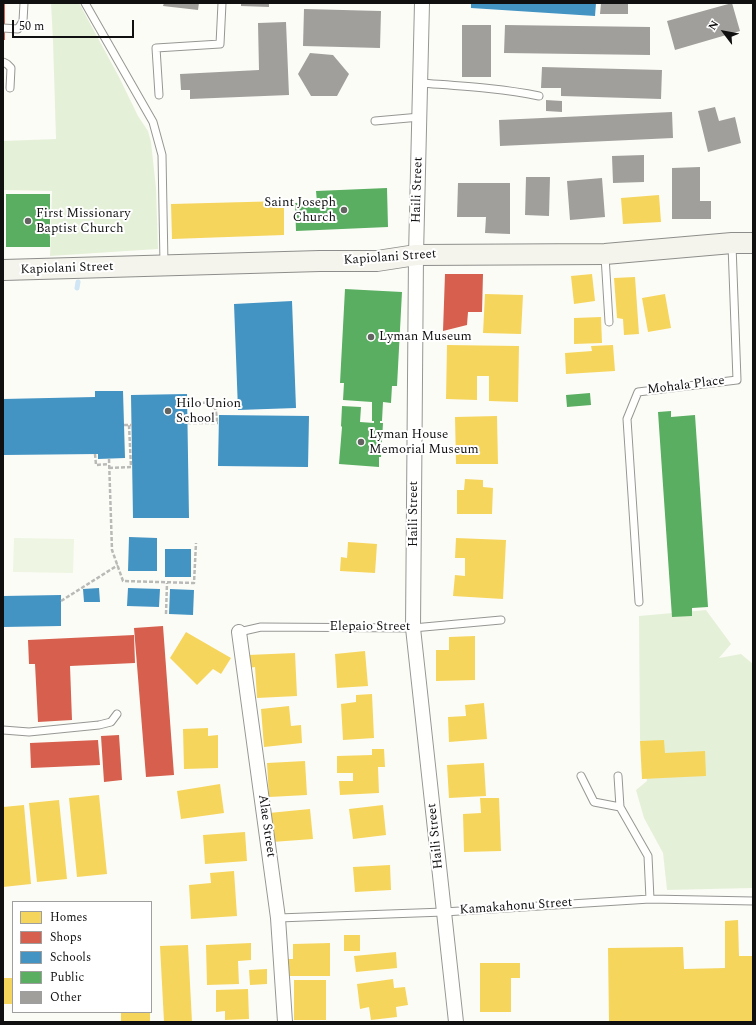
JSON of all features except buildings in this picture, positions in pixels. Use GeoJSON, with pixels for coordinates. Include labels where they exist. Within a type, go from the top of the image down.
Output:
{"type":"FeatureCollection","features":[{"type":"Feature","properties":{"kind":"street","name":"Haili Street"},"geometry":{"type":"LineString","coordinates":[[422,3],[416,255],[413,628],[456,1022]]}},
{"type":"Feature","properties":{"kind":"street","name":"Kapiolani Street"},"geometry":{"type":"LineString","coordinates":[[3,270],[320,261],[378,261],[416,255],[605,254],[753,242]]}},
{"type":"Feature","properties":{"kind":"street","name":"Alae Street"},"geometry":{"type":"LineString","coordinates":[[238,632],[278,918],[285,1022]]}},
{"type":"Feature","properties":{"kind":"lane"},"geometry":{"type":"LineString","coordinates":[[3,28],[18,29],[23,21],[24,3]]}},
{"type":"Feature","properties":{"kind":"lane"},"geometry":{"type":"LineString","coordinates":[[85,3],[153,122],[162,155],[164,266]]}},
{"type":"Feature","properties":{"kind":"lane"},"geometry":{"type":"LineString","coordinates":[[158,94],[156,48],[220,44],[222,3]]}},
{"type":"Feature","properties":{"kind":"lane"},"geometry":{"type":"LineString","coordinates":[[3,62],[11,68],[10,88]]}},
{"type":"Feature","properties":{"kind":"lane"},"geometry":{"type":"LineString","coordinates":[[421,83],[496,88],[539,96]]}},
{"type":"Feature","properties":{"kind":"lane"},"geometry":{"type":"LineString","coordinates":[[375,121],[420,116]]}},
{"type":"Feature","properties":{"kind":"lane","name":"Mohala Place"},"geometry":{"type":"LineString","coordinates":[[639,602],[627,418],[638,392],[738,380],[732,243]]}},
{"type":"Feature","properties":{"kind":"lane"},"geometry":{"type":"LineString","coordinates":[[605,254],[609,322]]}},
{"type":"Feature","properties":{"kind":"lane","name":"Elepaio Street"},"geometry":{"type":"LineString","coordinates":[[238,632],[261,627],[413,628],[502,620]]}},
{"type":"Feature","properties":{"kind":"lane"},"geometry":{"type":"LineString","coordinates":[[3,730],[30,732],[100,725],[111,722],[117,714]]}},
{"type":"Feature","properties":{"kind":"lane"},"geometry":{"type":"LineString","coordinates":[[581,776],[594,802],[620,807]]}},
{"type":"Feature","properties":{"kind":"lane"},"geometry":{"type":"LineString","coordinates":[[618,776],[620,807],[648,856],[650,899]]}},
{"type":"Feature","properties":{"kind":"lane","name":"Kamakahonu Street"},"geometry":{"type":"LineString","coordinates":[[278,918],[444,912],[650,899],[753,900]]}},
{"type":"Feature","properties":{"kind":"path"},"geometry":{"type":"LineString","coordinates":[[187,423],[217,423],[214,405],[209,403],[191,403]]}},
{"type":"Feature","properties":{"kind":"path"},"geometry":{"type":"LineString","coordinates":[[95,454],[96,465],[131,467],[130,424],[124,425]]}},
{"type":"Feature","properties":{"kind":"path"},"geometry":{"type":"LineString","coordinates":[[109,459],[112,550],[124,580],[194,583],[196,543]]}},
{"type":"Feature","properties":{"kind":"path"},"geometry":{"type":"LineString","coordinates":[[61,601],[118,565]]}},
{"type":"Feature","properties":{"kind":"path"},"geometry":{"type":"LineString","coordinates":[[166,614],[167,583]]}},
{"type":"Feature","properties":{"kind":"green space"},"geometry":{"type":"Polygon","coordinates":[[[51,3],[79,3],[119,77],[138,116],[148,131],[151,142],[156,188],[158,249],[50,256],[52,191],[3,190],[3,141],[56,139],[51,3]]]}},
{"type":"Feature","properties":{"kind":"green space"},"geometry":{"type":"Polygon","coordinates":[[[14,538],[74,539],[73,573],[13,572],[14,538]]]}},
{"type":"Feature","properties":{"kind":"green space"},"geometry":{"type":"Polygon","coordinates":[[[706,610],[731,644],[719,658],[741,654],[753,664],[753,888],[667,890],[663,853],[644,818],[636,790],[647,781],[640,739],[639,616],[706,610]]]}},
{"type":"Feature","properties":{"kind":"waterway"},"geometry":{"type":"LineString","coordinates":[[77,288],[78,282]]}},
{"type":"Feature","properties":{"kind":"place","name":"Saint Joseph Church"},"geometry":{"type":"Point","coordinates":[344,210]}},
{"type":"Feature","properties":{"kind":"place","name":"First Missionary Baptist Church"},"geometry":{"type":"Point","coordinates":[28,221]}},
{"type":"Feature","properties":{"kind":"place","name":"Lyman Museum"},"geometry":{"type":"Point","coordinates":[371,337]}},
{"type":"Feature","properties":{"kind":"place","name":"Hilo Union School"},"geometry":{"type":"Point","coordinates":[168,411]}},
{"type":"Feature","properties":{"kind":"place","name":"Lyman House Memorial Museum"},"geometry":{"type":"Point","coordinates":[361,442]}}]}
